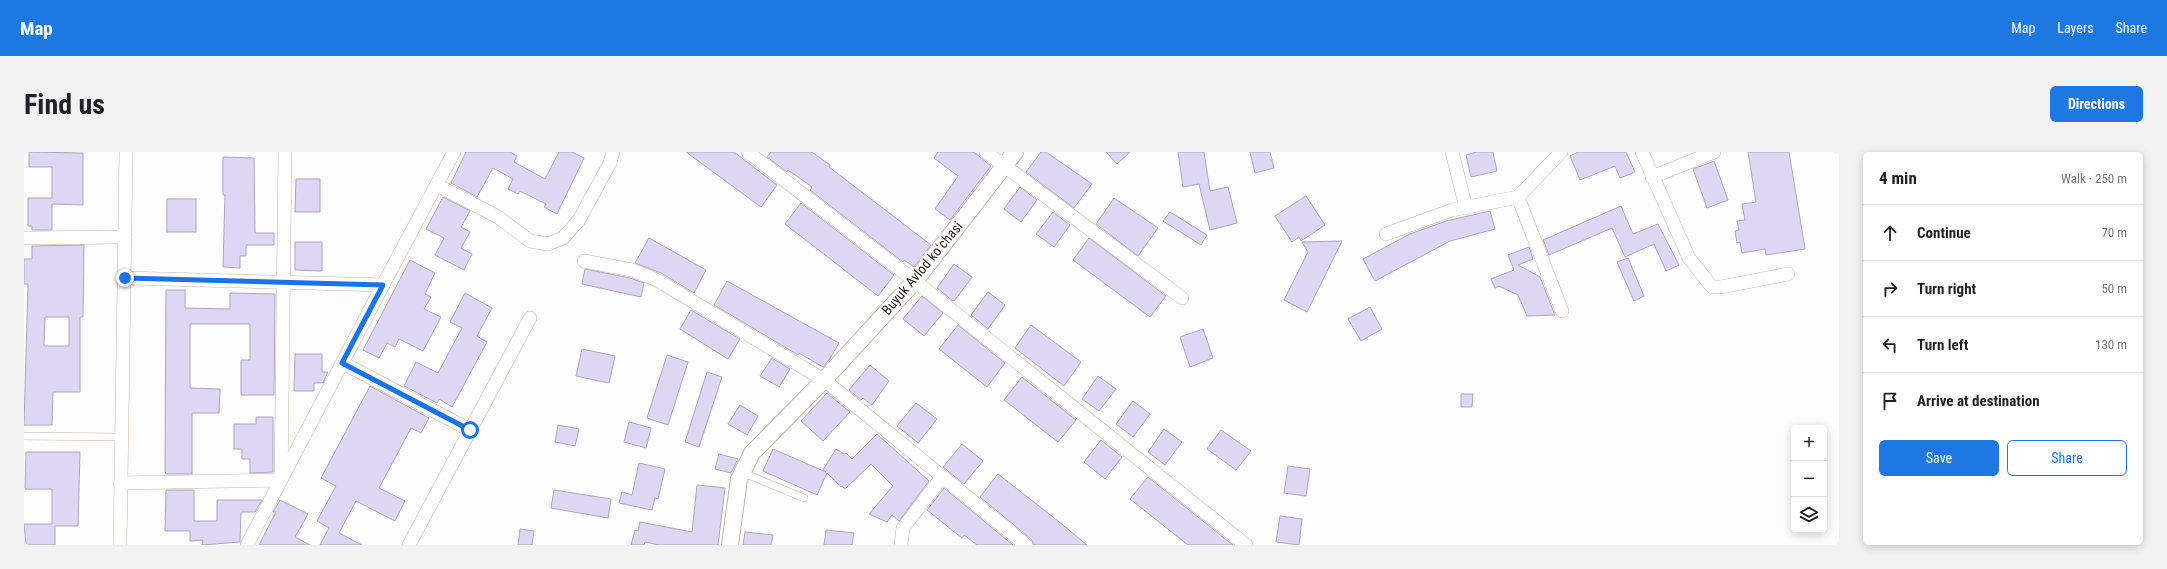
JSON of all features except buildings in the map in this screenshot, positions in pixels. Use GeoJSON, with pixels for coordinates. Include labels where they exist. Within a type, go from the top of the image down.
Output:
{"type":"FeatureCollection","features":[{"type":"Feature","properties":{"kind":"street"},"geometry":{"type":"LineString","coordinates":[[120,545],[120,436],[123,395],[126,152]]}},
{"type":"Feature","properties":{"kind":"street"},"geometry":{"type":"LineString","coordinates":[[282,480],[285,152]]}},
{"type":"Feature","properties":{"kind":"street"},"geometry":{"type":"LineString","coordinates":[[247,545],[454,152]]}},
{"type":"Feature","properties":{"kind":"street"},"geometry":{"type":"LineString","coordinates":[[436,185],[498,217],[530,240],[548,244],[563,238],[579,220],[610,163],[613,152]]}},
{"type":"Feature","properties":{"kind":"street"},"geometry":{"type":"LineString","coordinates":[[748,152],[915,282],[1246,545]]}},
{"type":"Feature","properties":{"kind":"street"},"geometry":{"type":"LineString","coordinates":[[986,152],[1182,298]]}},
{"type":"Feature","properties":{"kind":"street","name":"Buyuk Avlod koʻchasi"},"geometry":{"type":"LineString","coordinates":[[730,545],[736,490],[741,472],[759,444],[824,380],[915,282],[1015,152]]}},
{"type":"Feature","properties":{"kind":"street"},"geometry":{"type":"LineString","coordinates":[[1452,152],[1466,208]]}},
{"type":"Feature","properties":{"kind":"street"},"geometry":{"type":"LineString","coordinates":[[1386,234],[1452,210],[1518,197],[1560,152]]}},
{"type":"Feature","properties":{"kind":"street"},"geometry":{"type":"LineString","coordinates":[[1642,152],[1689,258],[1712,287],[1721,287],[1788,274]]}},
{"type":"Feature","properties":{"kind":"street"},"geometry":{"type":"LineString","coordinates":[[1652,177],[1714,152]]}},
{"type":"Feature","properties":{"kind":"street"},"geometry":{"type":"LineString","coordinates":[[1518,197],[1562,311]]}},
{"type":"Feature","properties":{"kind":"street"},"geometry":{"type":"LineString","coordinates":[[24,238],[126,237]]}},
{"type":"Feature","properties":{"kind":"street"},"geometry":{"type":"LineString","coordinates":[[584,261],[632,270],[657,280],[824,380],[1026,545]]}},
{"type":"Feature","properties":{"kind":"street"},"geometry":{"type":"LineString","coordinates":[[125,278],[383,285]]}},
{"type":"Feature","properties":{"kind":"street"},"geometry":{"type":"LineString","coordinates":[[409,545],[530,318]]}},
{"type":"Feature","properties":{"kind":"street"},"geometry":{"type":"LineString","coordinates":[[342,363],[470,430]]}},
{"type":"Feature","properties":{"kind":"street"},"geometry":{"type":"LineString","coordinates":[[901,545],[903,528],[942,477]]}},
{"type":"Feature","properties":{"kind":"street"},"geometry":{"type":"LineString","coordinates":[[120,482],[282,480]]}},
{"type":"Feature","properties":{"kind":"lane"},"geometry":{"type":"LineString","coordinates":[[24,436],[120,436]]}},
{"type":"Feature","properties":{"kind":"lane"},"geometry":{"type":"LineString","coordinates":[[741,472],[804,498]]}},
{"type":"Feature","properties":{"kind":"route"},"geometry":{"type":"LineString","coordinates":[[125,278],[383,285],[342,363],[470,430]]}}]}
